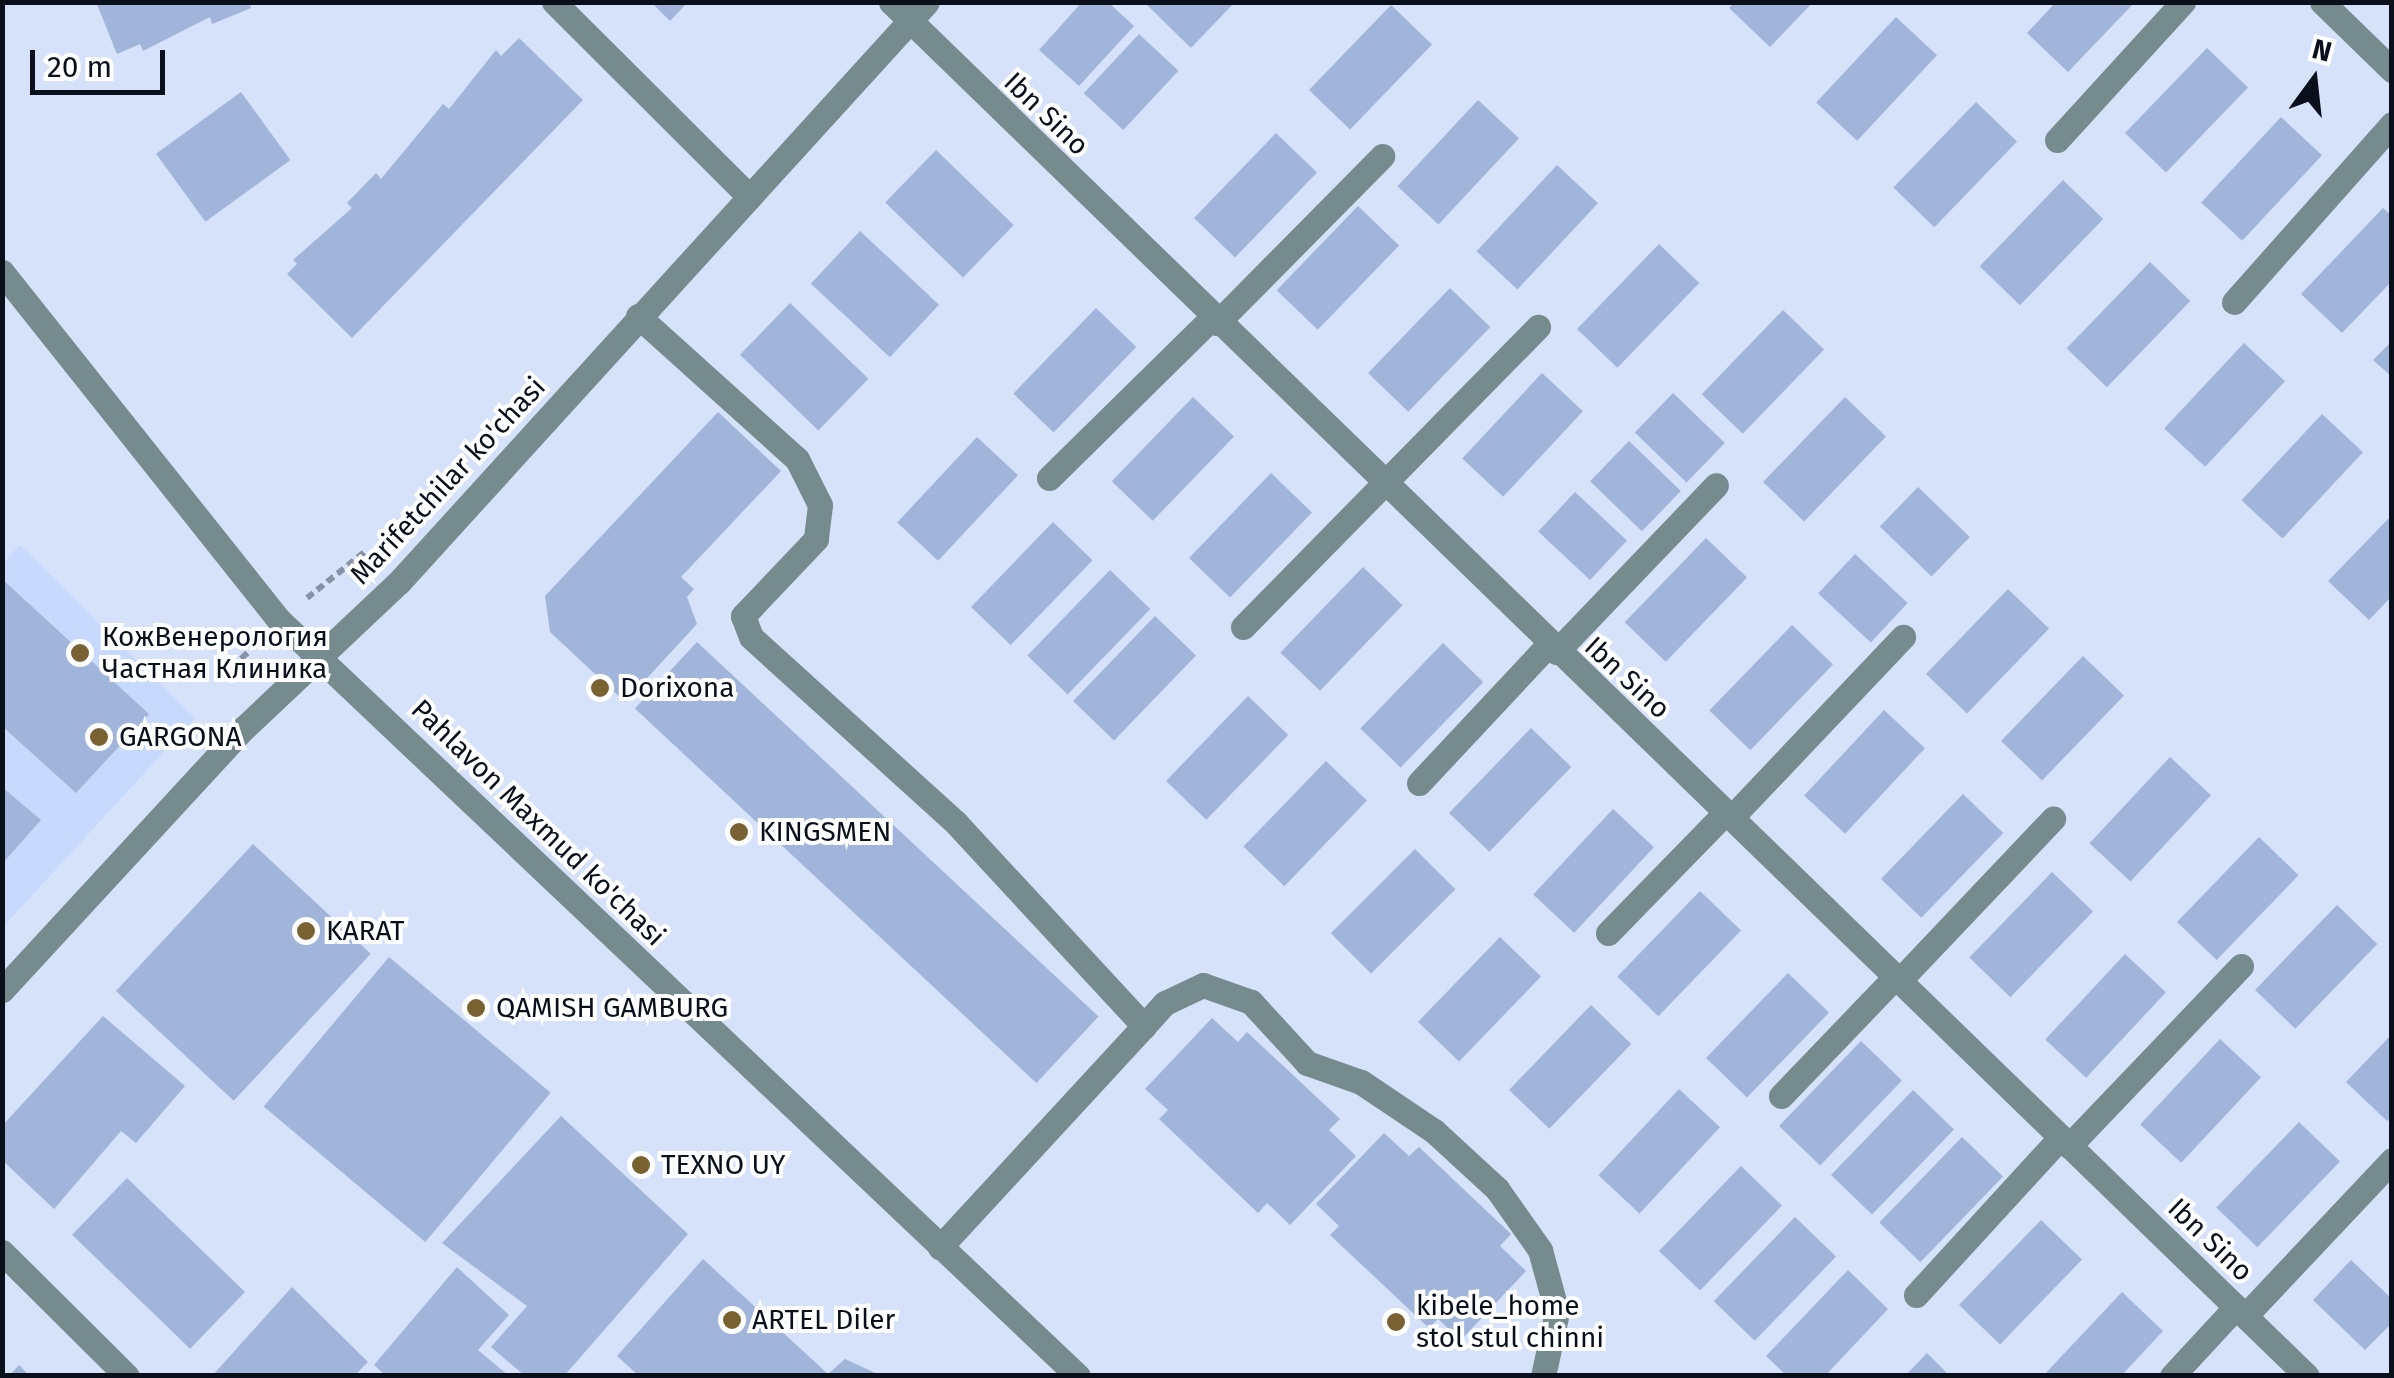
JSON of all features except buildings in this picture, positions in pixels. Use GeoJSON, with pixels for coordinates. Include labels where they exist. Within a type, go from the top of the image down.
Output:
{"type":"FeatureCollection","features":[{"type":"Feature","properties":{"kind":"street"},"geometry":{"type":"LineString","coordinates":[[554,2],[749,196]]}},
{"type":"Feature","properties":{"kind":"street","name":"Marifetchilar ko'chasi"},"geometry":{"type":"LineString","coordinates":[[2,990],[244,728],[399,582],[749,196],[899,12],[928,2]]}},
{"type":"Feature","properties":{"kind":"street"},"geometry":{"type":"LineString","coordinates":[[2056,140],[2183,2]]}},
{"type":"Feature","properties":{"kind":"street"},"geometry":{"type":"LineString","coordinates":[[2322,2],[2392,70]]}},
{"type":"Feature","properties":{"kind":"street","name":"Ibn Sino"},"geometry":{"type":"LineString","coordinates":[[899,12],[2306,1376]]}},
{"type":"Feature","properties":{"kind":"street"},"geometry":{"type":"LineString","coordinates":[[2234,302],[2392,124]]}},
{"type":"Feature","properties":{"kind":"street"},"geometry":{"type":"LineString","coordinates":[[1049,478],[1382,156]]}},
{"type":"Feature","properties":{"kind":"street","name":"Pahlavon Maxmud ko'chasi"},"geometry":{"type":"LineString","coordinates":[[2,272],[166,484],[279,620],[1078,1376]]}},
{"type":"Feature","properties":{"kind":"street"},"geometry":{"type":"LineString","coordinates":[[638,316],[798,459],[820,505],[816,538],[743,616],[751,637],[956,823],[1144,1026]]}},
{"type":"Feature","properties":{"kind":"street"},"geometry":{"type":"LineString","coordinates":[[1243,627],[1538,326]]}},
{"type":"Feature","properties":{"kind":"street"},"geometry":{"type":"LineString","coordinates":[[1419,783],[1716,486]]}},
{"type":"Feature","properties":{"kind":"street"},"geometry":{"type":"LineString","coordinates":[[1608,932],[1902,637]]}},
{"type":"Feature","properties":{"kind":"street"},"geometry":{"type":"LineString","coordinates":[[1782,1096],[2053,819]]}},
{"type":"Feature","properties":{"kind":"street"},"geometry":{"type":"LineString","coordinates":[[1916,1295],[2241,966]]}},
{"type":"Feature","properties":{"kind":"street"},"geometry":{"type":"LineString","coordinates":[[940,1247],[1165,1002],[1202,984],[1251,1002],[1308,1063],[1361,1082],[1434,1131],[1497,1189],[1540,1250],[1556,1312],[1544,1376]]}},
{"type":"Feature","properties":{"kind":"street"},"geometry":{"type":"LineString","coordinates":[[2172,1376],[2392,1160]]}},
{"type":"Feature","properties":{"kind":"street"},"geometry":{"type":"LineString","coordinates":[[2,1252],[128,1376]]}},
{"type":"Feature","properties":{"kind":"shaded area"},"geometry":{"type":"Polygon","coordinates":[[[20,545],[195,718],[3,927],[2,564],[20,545]]]}},
{"type":"Feature","properties":{"kind":"place","name":"КожВенерология Частная Клиника"},"geometry":{"type":"Point","coordinates":[80,653]}},
{"type":"Feature","properties":{"kind":"place","name":"Dorixona"},"geometry":{"type":"Point","coordinates":[600,688]}},
{"type":"Feature","properties":{"kind":"place","name":"GARGONA"},"geometry":{"type":"Point","coordinates":[99,737]}},
{"type":"Feature","properties":{"kind":"place","name":"KINGSMEN"},"geometry":{"type":"Point","coordinates":[739,832]}},
{"type":"Feature","properties":{"kind":"place","name":"KARAT"},"geometry":{"type":"Point","coordinates":[306,931]}},
{"type":"Feature","properties":{"kind":"place","name":"QAMISH GAMBURG"},"geometry":{"type":"Point","coordinates":[476,1008]}},
{"type":"Feature","properties":{"kind":"place","name":"TEXNO UY"},"geometry":{"type":"Point","coordinates":[641,1165]}},
{"type":"Feature","properties":{"kind":"place","name":"ARTEL Diler"},"geometry":{"type":"Point","coordinates":[732,1320]}},
{"type":"Feature","properties":{"kind":"place","name":"kibele_home stol stul chinni"},"geometry":{"type":"Point","coordinates":[1396,1322]}}]}
